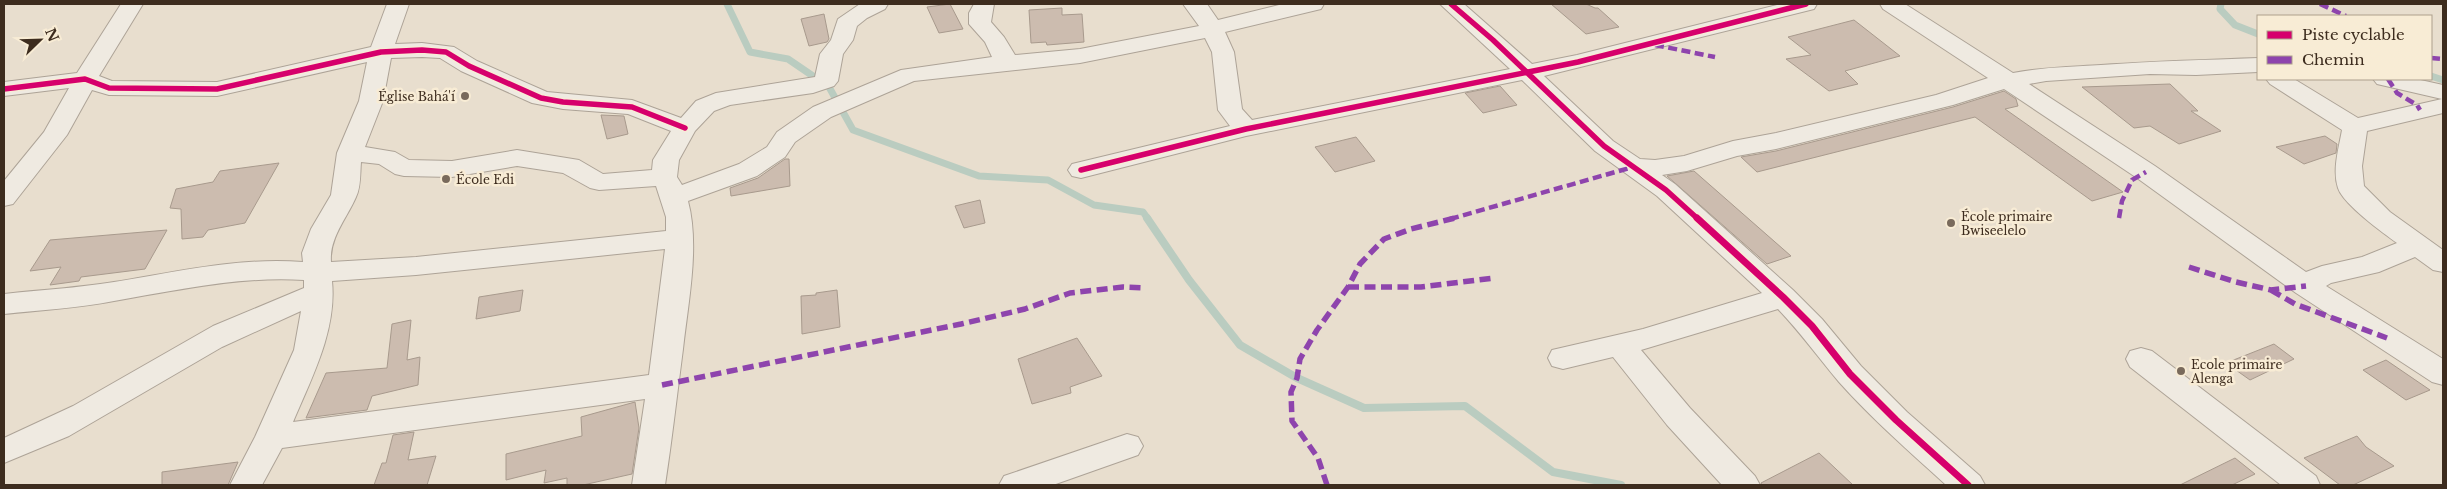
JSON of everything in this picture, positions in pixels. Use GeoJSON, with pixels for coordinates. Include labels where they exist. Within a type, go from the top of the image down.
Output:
{"type":"FeatureCollection","features":[{"type":"Feature","properties":{"kind":"street"},"geometry":{"type":"LineString","coordinates":[[4,198],[55,135],[85,79],[132,4]]}},
{"type":"Feature","properties":{"kind":"street"},"geometry":{"type":"LineString","coordinates":[[246,485],[271,437],[309,350],[319,282],[316,253],[325,229],[344,195],[350,153],[371,101],[381,52],[398,4]]}},
{"type":"Feature","properties":{"kind":"street"},"geometry":{"type":"LineString","coordinates":[[650,485],[672,317],[680,238],[679,217],[669,187],[666,160],[685,128],[705,106],[726,98],[814,86],[826,81],[832,54],[842,40],[846,24],[859,13],[876,4]]}},
{"type":"Feature","properties":{"kind":"street"},"geometry":{"type":"LineString","coordinates":[[1194,4],[1202,12],[1223,52],[1230,110],[1246,129]]}},
{"type":"Feature","properties":{"kind":"street"},"geometry":{"type":"LineString","coordinates":[[350,153],[386,157],[404,168],[452,169],[517,158],[570,166],[599,182],[669,187],[748,170],[776,152],[786,137],[822,112],[909,75],[1080,56],[1212,29],[1313,4]]}},
{"type":"Feature","properties":{"kind":"street"},"geometry":{"type":"LineString","coordinates":[[1451,4],[1493,40],[1604,146],[1666,190],[1783,297],[1812,326],[1850,374],[1896,420],[1968,485]]}},
{"type":"Feature","properties":{"kind":"street"},"geometry":{"type":"LineString","coordinates":[[1081,170],[1246,129],[1526,72],[1652,44],[1804,4]]}},
{"type":"Feature","properties":{"kind":"street"},"geometry":{"type":"LineString","coordinates":[[1891,4],[2146,172],[2306,286],[2443,374]]}},
{"type":"Feature","properties":{"kind":"street"},"geometry":{"type":"LineString","coordinates":[[984,5],[980,13],[980,24],[990,32],[1001,47],[1006,64]]}},
{"type":"Feature","properties":{"kind":"street"},"geometry":{"type":"LineString","coordinates":[[4,88],[85,79],[109,88],[217,89],[381,52],[422,50],[446,52],[469,66],[541,98],[563,102],[632,107],[685,128]]}},
{"type":"Feature","properties":{"kind":"street"},"geometry":{"type":"LineString","coordinates":[[1634,167],[1655,168],[1687,163],[1733,149],[1776,141],[1944,100],[2008,80],[2046,74],[2099,72],[2150,67],[2196,68],[2257,65]]}},
{"type":"Feature","properties":{"kind":"street"},"geometry":{"type":"LineString","coordinates":[[2280,80],[2355,128]]}},
{"type":"Feature","properties":{"kind":"street"},"geometry":{"type":"LineString","coordinates":[[2389,80],[2443,92]]}},
{"type":"Feature","properties":{"kind":"street"},"geometry":{"type":"LineString","coordinates":[[2355,128],[2378,120],[2443,106]]}},
{"type":"Feature","properties":{"kind":"street"},"geometry":{"type":"LineString","coordinates":[[2355,128],[2349,166],[2352,188],[2380,218],[2443,264]]}},
{"type":"Feature","properties":{"kind":"street"},"geometry":{"type":"LineString","coordinates":[[4,451],[35,440],[102,405],[211,340],[319,282],[416,266],[680,238]]}},
{"type":"Feature","properties":{"kind":"street"},"geometry":{"type":"LineString","coordinates":[[2306,286],[2322,275],[2369,265],[2396,253],[2420,246]]}},
{"type":"Feature","properties":{"kind":"street"},"geometry":{"type":"LineString","coordinates":[[4,304],[112,292],[211,274],[273,269],[319,282]]}},
{"type":"Feature","properties":{"kind":"street"},"geometry":{"type":"LineString","coordinates":[[1563,358],[1618,344],[1644,340],[1783,297]]}},
{"type":"Feature","properties":{"kind":"street"},"geometry":{"type":"LineString","coordinates":[[1618,344],[1704,448],[1743,485]]}},
{"type":"Feature","properties":{"kind":"street"},"geometry":{"type":"LineString","coordinates":[[2141,359],[2304,485]]}},
{"type":"Feature","properties":{"kind":"street"},"geometry":{"type":"LineString","coordinates":[[271,437],[662,385]]}},
{"type":"Feature","properties":{"kind":"street"},"geometry":{"type":"LineString","coordinates":[[1016,485],[1127,446]]}},
{"type":"Feature","properties":{"kind":"building"},"geometry":{"type":"Polygon","coordinates":[[[950,4],[963,29],[939,33],[927,7],[950,4]]]}},
{"type":"Feature","properties":{"kind":"building"},"geometry":{"type":"Polygon","coordinates":[[[1551,4],[1586,4],[1598,8],[1619,27],[1586,34],[1551,4]]]}},
{"type":"Feature","properties":{"kind":"building"},"geometry":{"type":"Polygon","coordinates":[[[1062,8],[1062,15],[1082,14],[1084,42],[1047,45],[1046,42],[1031,43],[1029,10],[1062,8]]]}},
{"type":"Feature","properties":{"kind":"building"},"geometry":{"type":"Polygon","coordinates":[[[824,14],[829,39],[827,42],[809,46],[801,19],[824,14]]]}},
{"type":"Feature","properties":{"kind":"building"},"geometry":{"type":"Polygon","coordinates":[[[1854,20],[1900,56],[1845,71],[1858,84],[1829,91],[1786,59],[1811,55],[1788,37],[1854,20]]]}},
{"type":"Feature","properties":{"kind":"building"},"geometry":{"type":"Polygon","coordinates":[[[2170,84],[2198,111],[2191,111],[2221,131],[2179,144],[2150,126],[2134,128],[2082,87],[2170,84]]]}},
{"type":"Feature","properties":{"kind":"building"},"geometry":{"type":"Polygon","coordinates":[[[1500,86],[1517,105],[1483,113],[1465,93],[1500,86]]]}},
{"type":"Feature","properties":{"kind":"building"},"geometry":{"type":"Polygon","coordinates":[[[2004,91],[2016,99],[2018,106],[2005,109],[2123,192],[2092,201],[1975,117],[1757,172],[1741,157],[1776,151],[1953,107],[2004,91]]]}},
{"type":"Feature","properties":{"kind":"building"},"geometry":{"type":"Polygon","coordinates":[[[601,115],[624,116],[628,134],[607,139],[601,115]]]}},
{"type":"Feature","properties":{"kind":"building"},"geometry":{"type":"Polygon","coordinates":[[[2325,136],[2337,144],[2336,153],[2304,164],[2276,147],[2325,136]]]}},
{"type":"Feature","properties":{"kind":"building"},"geometry":{"type":"Polygon","coordinates":[[[1356,137],[1375,161],[1335,172],[1315,147],[1356,137]]]}},
{"type":"Feature","properties":{"kind":"building"},"geometry":{"type":"Polygon","coordinates":[[[785,159],[789,159],[790,186],[731,196],[730,188],[758,178],[785,159]]]}},
{"type":"Feature","properties":{"kind":"building"},"geometry":{"type":"Polygon","coordinates":[[[279,163],[245,223],[208,230],[203,237],[182,239],[181,209],[170,208],[176,189],[213,182],[220,171],[279,163]]]}},
{"type":"Feature","properties":{"kind":"building"},"geometry":{"type":"Polygon","coordinates":[[[1694,171],[1791,256],[1767,264],[1667,176],[1694,171]]]}},
{"type":"Feature","properties":{"kind":"building"},"geometry":{"type":"Polygon","coordinates":[[[980,200],[985,223],[964,228],[955,206],[980,200]]]}},
{"type":"Feature","properties":{"kind":"building"},"geometry":{"type":"Polygon","coordinates":[[[167,230],[145,269],[81,277],[79,281],[50,285],[61,267],[30,271],[50,240],[167,230]]]}},
{"type":"Feature","properties":{"kind":"building"},"geometry":{"type":"Polygon","coordinates":[[[523,290],[520,311],[476,319],[479,297],[523,290]]]}},
{"type":"Feature","properties":{"kind":"building"},"geometry":{"type":"Polygon","coordinates":[[[837,290],[840,327],[802,334],[801,296],[837,290]]]}},
{"type":"Feature","properties":{"kind":"building"},"geometry":{"type":"Polygon","coordinates":[[[411,320],[407,360],[420,357],[418,385],[372,396],[367,410],[306,418],[326,373],[387,368],[392,324],[411,320]]]}},
{"type":"Feature","properties":{"kind":"building"},"geometry":{"type":"Polygon","coordinates":[[[1077,338],[1102,376],[1070,387],[1071,393],[1032,404],[1018,359],[1077,338]]]}},
{"type":"Feature","properties":{"kind":"building"},"geometry":{"type":"Polygon","coordinates":[[[2274,344],[2294,359],[2250,380],[2226,363],[2274,344]]]}},
{"type":"Feature","properties":{"kind":"building"},"geometry":{"type":"Polygon","coordinates":[[[2386,360],[2430,390],[2406,400],[2363,370],[2386,360]]]}},
{"type":"Feature","properties":{"kind":"building"},"geometry":{"type":"Polygon","coordinates":[[[635,402],[639,428],[632,474],[583,485],[567,485],[567,478],[544,483],[546,470],[506,480],[506,454],[582,436],[581,417],[635,402]]]}},
{"type":"Feature","properties":{"kind":"building"},"geometry":{"type":"Polygon","coordinates":[[[414,432],[408,460],[436,456],[427,485],[374,485],[382,463],[386,463],[393,435],[414,432]]]}},
{"type":"Feature","properties":{"kind":"building"},"geometry":{"type":"Polygon","coordinates":[[[2357,436],[2366,447],[2394,466],[2353,485],[2340,485],[2304,458],[2357,436]]]}},
{"type":"Feature","properties":{"kind":"building"},"geometry":{"type":"Polygon","coordinates":[[[1819,453],[1853,485],[1762,485],[1761,483],[1819,453]]]}},
{"type":"Feature","properties":{"kind":"building"},"geometry":{"type":"Polygon","coordinates":[[[2235,458],[2255,474],[2232,485],[2180,485],[2235,458]]]}},
{"type":"Feature","properties":{"kind":"building"},"geometry":{"type":"Polygon","coordinates":[[[238,462],[228,485],[162,485],[162,472],[238,462]]]}},
{"type":"Feature","properties":{"kind":"waterway"},"geometry":{"type":"LineString","coordinates":[[727,4],[750,52],[788,59],[829,87],[853,130],[979,176],[1048,180],[1094,205],[1143,212],[1148,219]]}},
{"type":"Feature","properties":{"kind":"waterway"},"geometry":{"type":"LineString","coordinates":[[2221,4],[2220,9],[2235,25],[2257,34]]}},
{"type":"Feature","properties":{"kind":"waterway"},"geometry":{"type":"LineString","coordinates":[[2432,76],[2443,80]]}},
{"type":"Feature","properties":{"kind":"waterway"},"geometry":{"type":"LineString","coordinates":[[1147,218],[1189,280],[1240,345],[1297,378],[1364,408],[1465,406],[1553,472],[1621,485]]}},
{"type":"Feature","properties":{"kind":"marked path"},"geometry":{"type":"LineString","coordinates":[[2320,4],[2344,15]]}},
{"type":"Feature","properties":{"kind":"marked path"},"geometry":{"type":"LineString","coordinates":[[1655,45],[1715,57]]}},
{"type":"Feature","properties":{"kind":"marked path"},"geometry":{"type":"LineString","coordinates":[[2432,58],[2443,59]]}},
{"type":"Feature","properties":{"kind":"marked path"},"geometry":{"type":"LineString","coordinates":[[2389,80],[2397,93],[2417,105],[2420,110]]}},
{"type":"Feature","properties":{"kind":"marked path"},"geometry":{"type":"LineString","coordinates":[[1327,485],[1318,458],[1292,421],[1291,392],[1297,378],[1300,359],[1317,330],[1348,287],[1360,264],[1384,239],[1411,229],[1488,210],[1633,167]]}},
{"type":"Feature","properties":{"kind":"marked path"},"geometry":{"type":"LineString","coordinates":[[2119,218],[2122,201],[2132,180],[2146,172]]}},
{"type":"Feature","properties":{"kind":"marked path"},"geometry":{"type":"LineString","coordinates":[[2189,267],[2236,282],[2271,290],[2306,286]]}},
{"type":"Feature","properties":{"kind":"marked path"},"geometry":{"type":"LineString","coordinates":[[1348,287],[1421,287],[1472,279],[1494,278]]}},
{"type":"Feature","properties":{"kind":"marked path"},"geometry":{"type":"LineString","coordinates":[[662,385],[961,324],[1025,309],[1070,293],[1123,287],[1145,288]]}},
{"type":"Feature","properties":{"kind":"marked path"},"geometry":{"type":"LineString","coordinates":[[2271,290],[2295,304],[2387,338]]}},
{"type":"Feature","properties":{"kind":"cycle path"},"geometry":{"type":"LineString","coordinates":[[1451,4],[1493,40],[1604,146],[1666,190],[1783,297],[1812,326],[1850,374],[1896,420],[1968,485]]}},
{"type":"Feature","properties":{"kind":"cycle path"},"geometry":{"type":"LineString","coordinates":[[1081,170],[1246,129],[1578,62],[1806,4]]}},
{"type":"Feature","properties":{"kind":"cycle path"},"geometry":{"type":"LineString","coordinates":[[4,89],[85,79],[109,88],[217,89],[381,52],[422,50],[446,52],[469,66],[541,98],[563,102],[632,107],[685,128]]}},
{"type":"Feature","properties":{"kind":"place","name":"Église Bahá'í"},"geometry":{"type":"Point","coordinates":[465,96]}},
{"type":"Feature","properties":{"kind":"place","name":"École Edi"},"geometry":{"type":"Point","coordinates":[446,179]}},
{"type":"Feature","properties":{"kind":"place","name":"École primaire Bwiseelelo"},"geometry":{"type":"Point","coordinates":[1951,223]}},
{"type":"Feature","properties":{"kind":"place","name":"Ecole primaire Alenga"},"geometry":{"type":"Point","coordinates":[2181,371]}}]}
